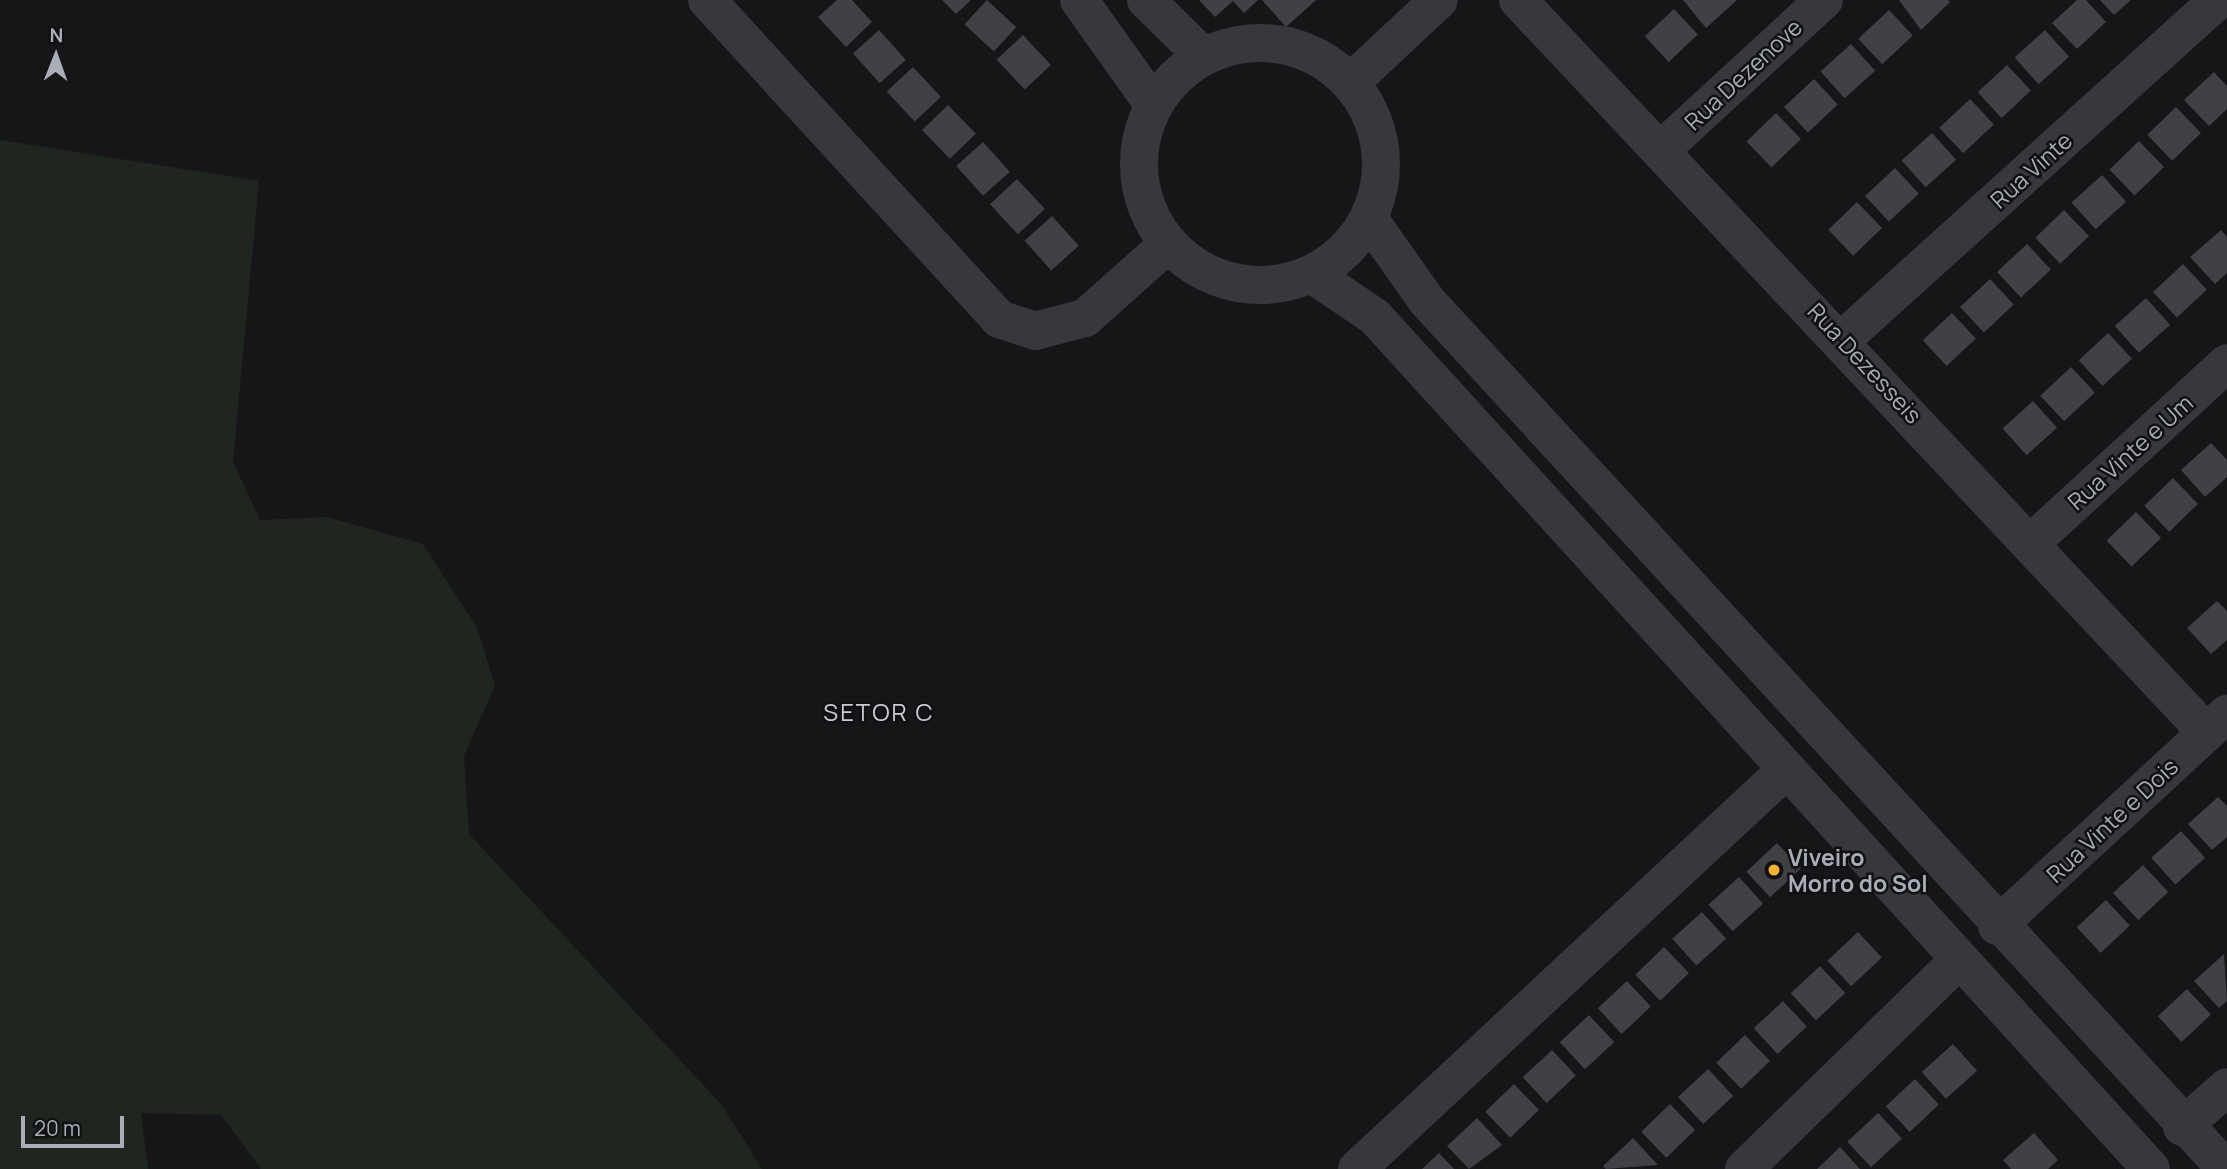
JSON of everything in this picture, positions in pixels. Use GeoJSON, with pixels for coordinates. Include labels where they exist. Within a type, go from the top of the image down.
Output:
{"type":"FeatureCollection","features":[{"type":"Feature","properties":{"kind":"street"},"geometry":{"type":"LineString","coordinates":[[707,0],[999,319],[1035,331],[1085,318],[1168,244]]}},
{"type":"Feature","properties":{"kind":"street"},"geometry":{"type":"LineString","coordinates":[[1079,0],[1153,104]]}},
{"type":"Feature","properties":{"kind":"street"},"geometry":{"type":"LineString","coordinates":[[1146,0],[1203,56]]}},
{"type":"Feature","properties":{"kind":"street"},"geometry":{"type":"LineString","coordinates":[[1351,82],[1439,0]]}},
{"type":"Feature","properties":{"kind":"street","name":"Rua Dezesseis"},"geometry":{"type":"LineString","coordinates":[[1518,0],[2033,541],[2217,723]]}},
{"type":"Feature","properties":{"kind":"street","name":"Rua Dezenove"},"geometry":{"type":"LineString","coordinates":[[1662,149],[1824,0]]}},
{"type":"Feature","properties":{"kind":"street","name":"Rua Vinte"},"geometry":{"type":"LineString","coordinates":[[1843,339],[2218,0]]}},
{"type":"Feature","properties":{"kind":"street"},"geometry":{"type":"LineString","coordinates":[[1242,43],[1282,44],[1320,57],[1351,82],[1371,111],[1381,145],[1381,180],[1369,219],[1346,251],[1312,274],[1234,283],[1198,269],[1168,244],[1139,184],[1138,150],[1153,104],[1203,56],[1242,43]]}},
{"type":"Feature","properties":{"kind":"street"},"geometry":{"type":"LineString","coordinates":[[1369,219],[1427,301],[2182,1127],[2226,1169]]}},
{"type":"Feature","properties":{"kind":"street"},"geometry":{"type":"LineString","coordinates":[[1312,274],[1375,317],[2144,1167]]}},
{"type":"Feature","properties":{"kind":"street","name":"Rua Vinte e Um"},"geometry":{"type":"LineString","coordinates":[[2033,541],[2227,363]]}},
{"type":"Feature","properties":{"kind":"street","name":"Rua Vinte e Dois"},"geometry":{"type":"LineString","coordinates":[[1997,926],[2217,723]]}},
{"type":"Feature","properties":{"kind":"street"},"geometry":{"type":"LineString","coordinates":[[1357,1169],[1785,771]]}},
{"type":"Feature","properties":{"kind":"street"},"geometry":{"type":"LineString","coordinates":[[1744,1169],[1957,962]]}},
{"type":"Feature","properties":{"kind":"street"},"geometry":{"type":"LineString","coordinates":[[2182,1127],[2227,1087]]}},
{"type":"Feature","properties":{"kind":"shaded area"},"geometry":{"type":"Polygon","coordinates":[[[0,140],[259,181],[233,462],[260,520],[327,517],[423,544],[477,628],[495,685],[464,756],[469,834],[721,1104],[762,1169],[261,1169],[221,1115],[141,1113],[148,1169],[0,1169],[0,140]]]}},
{"type":"Feature","properties":{"kind":"building"},"geometry":{"type":"Polygon","coordinates":[[[837,0],[852,0],[872,22],[846,47],[818,17],[837,0]]]}},
{"type":"Feature","properties":{"kind":"building"},"geometry":{"type":"Polygon","coordinates":[[[942,0],[971,0],[956,14],[942,0]]]}},
{"type":"Feature","properties":{"kind":"building"},"geometry":{"type":"Polygon","coordinates":[[[987,0],[1016,27],[994,51],[964,24],[987,0]]]}},
{"type":"Feature","properties":{"kind":"building"},"geometry":{"type":"Polygon","coordinates":[[[1199,0],[1258,0],[1244,13],[1233,1],[1215,17],[1199,0]]]}},
{"type":"Feature","properties":{"kind":"building"},"geometry":{"type":"Polygon","coordinates":[[[1262,0],[1316,0],[1286,27],[1262,0]]]}},
{"type":"Feature","properties":{"kind":"building"},"geometry":{"type":"Polygon","coordinates":[[[1683,0],[1737,0],[1706,28],[1683,0]]]}},
{"type":"Feature","properties":{"kind":"building"},"geometry":{"type":"Polygon","coordinates":[[[1899,0],[1948,0],[1950,2],[1921,30],[1899,0]]]}},
{"type":"Feature","properties":{"kind":"building"},"geometry":{"type":"Polygon","coordinates":[[[2077,0],[2086,0],[2106,22],[2077,49],[2052,23],[2077,0]]]}},
{"type":"Feature","properties":{"kind":"building"},"geometry":{"type":"Polygon","coordinates":[[[2100,0],[2131,0],[2114,15],[2100,0]]]}},
{"type":"Feature","properties":{"kind":"building"},"geometry":{"type":"Polygon","coordinates":[[[1674,9],[1698,35],[1669,62],[1645,36],[1674,9]]]}},
{"type":"Feature","properties":{"kind":"building"},"geometry":{"type":"Polygon","coordinates":[[[1889,10],[1913,36],[1882,64],[1858,39],[1889,10]]]}},
{"type":"Feature","properties":{"kind":"building"},"geometry":{"type":"Polygon","coordinates":[[[879,30],[906,60],[880,83],[853,53],[879,30]]]}},
{"type":"Feature","properties":{"kind":"building"},"geometry":{"type":"Polygon","coordinates":[[[2045,30],[2069,57],[2039,84],[2015,57],[2045,30]]]}},
{"type":"Feature","properties":{"kind":"building"},"geometry":{"type":"Polygon","coordinates":[[[1023,35],[1051,65],[1025,90],[997,60],[1023,35]]]}},
{"type":"Feature","properties":{"kind":"building"},"geometry":{"type":"Polygon","coordinates":[[[1851,44],[1875,71],[1845,98],[1821,71],[1851,44]]]}},
{"type":"Feature","properties":{"kind":"building"},"geometry":{"type":"Polygon","coordinates":[[[2007,65],[2031,91],[2002,118],[1978,92],[2007,65]]]}},
{"type":"Feature","properties":{"kind":"building"},"geometry":{"type":"Polygon","coordinates":[[[913,67],[941,97],[915,122],[887,92],[913,67]]]}},
{"type":"Feature","properties":{"kind":"building"},"geometry":{"type":"Polygon","coordinates":[[[2214,72],[2227,86],[2227,109],[2209,126],[2184,100],[2214,72]]]}},
{"type":"Feature","properties":{"kind":"building"},"geometry":{"type":"Polygon","coordinates":[[[1814,79],[1838,105],[1808,133],[1784,107],[1814,79]]]}},
{"type":"Feature","properties":{"kind":"building"},"geometry":{"type":"Polygon","coordinates":[[[1970,99],[1994,125],[1963,153],[1939,128],[1970,99]]]}},
{"type":"Feature","properties":{"kind":"building"},"geometry":{"type":"Polygon","coordinates":[[[948,105],[976,134],[950,159],[922,130],[948,105]]]}},
{"type":"Feature","properties":{"kind":"building"},"geometry":{"type":"Polygon","coordinates":[[[2176,107],[2201,133],[2172,161],[2147,135],[2176,107]]]}},
{"type":"Feature","properties":{"kind":"building"},"geometry":{"type":"Polygon","coordinates":[[[1776,113],[1801,139],[1772,167],[1747,141],[1776,113]]]}},
{"type":"Feature","properties":{"kind":"building"},"geometry":{"type":"Polygon","coordinates":[[[1932,133],[1956,160],[1926,187],[1902,160],[1932,133]]]}},
{"type":"Feature","properties":{"kind":"building"},"geometry":{"type":"Polygon","coordinates":[[[2139,141],[2164,167],[2135,195],[2110,169],[2139,141]]]}},
{"type":"Feature","properties":{"kind":"building"},"geometry":{"type":"Polygon","coordinates":[[[983,142],[1010,172],[983,196],[956,166],[983,142]]]}},
{"type":"Feature","properties":{"kind":"building"},"geometry":{"type":"Polygon","coordinates":[[[1895,168],[1919,194],[1889,222],[1865,196],[1895,168]]]}},
{"type":"Feature","properties":{"kind":"building"},"geometry":{"type":"Polygon","coordinates":[[[2102,175],[2126,202],[2096,229],[2072,202],[2102,175]]]}},
{"type":"Feature","properties":{"kind":"building"},"geometry":{"type":"Polygon","coordinates":[[[1017,179],[1045,209],[1018,234],[990,204],[1017,179]]]}},
{"type":"Feature","properties":{"kind":"building"},"geometry":{"type":"Polygon","coordinates":[[[1857,202],[1882,228],[1853,256],[1828,230],[1857,202]]]}},
{"type":"Feature","properties":{"kind":"building"},"geometry":{"type":"Polygon","coordinates":[[[2064,210],[2089,236],[2060,264],[2035,238],[2064,210]]]}},
{"type":"Feature","properties":{"kind":"building"},"geometry":{"type":"Polygon","coordinates":[[[1052,216],[1079,246],[1051,270],[1025,241],[1052,216]]]}},
{"type":"Feature","properties":{"kind":"building"},"geometry":{"type":"Polygon","coordinates":[[[2221,230],[2227,237],[2227,273],[2215,284],[2190,257],[2221,230]]]}},
{"type":"Feature","properties":{"kind":"building"},"geometry":{"type":"Polygon","coordinates":[[[2027,244],[2051,270],[2021,298],[1997,272],[2027,244]]]}},
{"type":"Feature","properties":{"kind":"building"},"geometry":{"type":"Polygon","coordinates":[[[2183,264],[2207,290],[2177,318],[2153,292],[2183,264]]]}},
{"type":"Feature","properties":{"kind":"building"},"geometry":{"type":"Polygon","coordinates":[[[1990,279],[2014,305],[1984,333],[1960,307],[1990,279]]]}},
{"type":"Feature","properties":{"kind":"building"},"geometry":{"type":"Polygon","coordinates":[[[2146,298],[2170,325],[2139,353],[2115,326],[2146,298]]]}},
{"type":"Feature","properties":{"kind":"building"},"geometry":{"type":"Polygon","coordinates":[[[1952,313],[1976,339],[1947,366],[1923,340],[1952,313]]]}},
{"type":"Feature","properties":{"kind":"building"},"geometry":{"type":"Polygon","coordinates":[[[2108,333],[2132,359],[2103,386],[2079,360],[2108,333]]]}},
{"type":"Feature","properties":{"kind":"building"},"geometry":{"type":"Polygon","coordinates":[[[2071,367],[2095,393],[2064,421],[2040,396],[2071,367]]]}},
{"type":"Feature","properties":{"kind":"building"},"geometry":{"type":"Polygon","coordinates":[[[2033,401],[2057,428],[2027,455],[2003,428],[2033,401]]]}},
{"type":"Feature","properties":{"kind":"building"},"geometry":{"type":"Polygon","coordinates":[[[2211,443],[2227,460],[2227,477],[2205,497],[2181,470],[2211,443]]]}},
{"type":"Feature","properties":{"kind":"building"},"geometry":{"type":"Polygon","coordinates":[[[2173,478],[2198,504],[2169,532],[2144,506],[2173,478]]]}},
{"type":"Feature","properties":{"kind":"building"},"geometry":{"type":"Polygon","coordinates":[[[2136,512],[2161,538],[2132,566],[2107,540],[2136,512]]]}},
{"type":"Feature","properties":{"kind":"building"},"geometry":{"type":"Polygon","coordinates":[[[2217,601],[2227,611],[2227,640],[2211,654],[2187,628],[2217,601]]]}},
{"type":"Feature","properties":{"kind":"building"},"geometry":{"type":"Polygon","coordinates":[[[2218,797],[2227,806],[2227,837],[2212,850],[2188,824],[2218,797]]]}},
{"type":"Feature","properties":{"kind":"building"},"geometry":{"type":"Polygon","coordinates":[[[2181,831],[2205,858],[2175,885],[2151,858],[2181,831]]]}},
{"type":"Feature","properties":{"kind":"building","name":"Viveiro Morro do Sol"},"geometry":{"type":"Polygon","coordinates":[[[1777,843],[1801,869],[1770,897],[1746,872],[1777,843]]]}},
{"type":"Feature","properties":{"kind":"building"},"geometry":{"type":"Polygon","coordinates":[[[2143,865],[2168,892],[2138,920],[2113,893],[2143,865]]]}},
{"type":"Feature","properties":{"kind":"building"},"geometry":{"type":"Polygon","coordinates":[[[1739,877],[1763,904],[1733,931],[1709,904],[1739,877]]]}},
{"type":"Feature","properties":{"kind":"building"},"geometry":{"type":"Polygon","coordinates":[[[2106,900],[2130,926],[2101,953],[2077,927],[2106,900]]]}},
{"type":"Feature","properties":{"kind":"building"},"geometry":{"type":"Polygon","coordinates":[[[1702,912],[1726,939],[1696,966],[1672,939],[1702,912]]]}},
{"type":"Feature","properties":{"kind":"building"},"geometry":{"type":"Polygon","coordinates":[[[1858,932],[1882,958],[1851,986],[1827,961],[1858,932]]]}},
{"type":"Feature","properties":{"kind":"building"},"geometry":{"type":"Polygon","coordinates":[[[1664,947],[1689,973],[1660,1001],[1635,975],[1664,947]]]}},
{"type":"Feature","properties":{"kind":"building"},"geometry":{"type":"Polygon","coordinates":[[[2224,954],[2227,1001],[2219,1008],[2194,981],[2224,954]]]}},
{"type":"Feature","properties":{"kind":"building"},"geometry":{"type":"Polygon","coordinates":[[[1820,966],[1845,993],[1816,1020],[1791,993],[1820,966]]]}},
{"type":"Feature","properties":{"kind":"building"},"geometry":{"type":"Polygon","coordinates":[[[1627,981],[1651,1007],[1622,1034],[1598,1008],[1627,981]]]}},
{"type":"Feature","properties":{"kind":"building"},"geometry":{"type":"Polygon","coordinates":[[[2187,989],[2211,1015],[2182,1042],[2158,1016],[2187,989]]]}},
{"type":"Feature","properties":{"kind":"building"},"geometry":{"type":"Polygon","coordinates":[[[1783,1001],[1807,1027],[1778,1054],[1754,1028],[1783,1001]]]}},
{"type":"Feature","properties":{"kind":"building"},"geometry":{"type":"Polygon","coordinates":[[[1589,1015],[1614,1042],[1585,1069],[1560,1042],[1589,1015]]]}},
{"type":"Feature","properties":{"kind":"building"},"geometry":{"type":"Polygon","coordinates":[[[1745,1035],[1770,1061],[1741,1089],[1716,1063],[1745,1035]]]}},
{"type":"Feature","properties":{"kind":"building"},"geometry":{"type":"Polygon","coordinates":[[[1953,1044],[1977,1071],[1946,1099],[1922,1072],[1953,1044]]]}},
{"type":"Feature","properties":{"kind":"building"},"geometry":{"type":"Polygon","coordinates":[[[1552,1050],[1576,1076],[1547,1103],[1523,1077],[1552,1050]]]}},
{"type":"Feature","properties":{"kind":"building"},"geometry":{"type":"Polygon","coordinates":[[[1708,1069],[1733,1096],[1703,1124],[1678,1097],[1708,1069]]]}},
{"type":"Feature","properties":{"kind":"building"},"geometry":{"type":"Polygon","coordinates":[[[1915,1079],[1939,1105],[1910,1132],[1886,1106],[1915,1079]]]}},
{"type":"Feature","properties":{"kind":"building"},"geometry":{"type":"Polygon","coordinates":[[[1514,1084],[1539,1110],[1510,1138],[1485,1112],[1514,1084]]]}},
{"type":"Feature","properties":{"kind":"building"},"geometry":{"type":"Polygon","coordinates":[[[1670,1104],[1695,1130],[1666,1158],[1641,1132],[1670,1104]]]}},
{"type":"Feature","properties":{"kind":"building"},"geometry":{"type":"Polygon","coordinates":[[[1878,1113],[1902,1139],[1871,1167],[1847,1142],[1878,1113]]]}},
{"type":"Feature","properties":{"kind":"building"},"geometry":{"type":"Polygon","coordinates":[[[1477,1118],[1502,1145],[1469,1169],[1447,1146],[1477,1118]]]}},
{"type":"Feature","properties":{"kind":"building"},"geometry":{"type":"Polygon","coordinates":[[[2034,1133],[2058,1160],[2048,1169],[2011,1169],[2003,1160],[2034,1133]]]}},
{"type":"Feature","properties":{"kind":"building"},"geometry":{"type":"Polygon","coordinates":[[[1633,1138],[1658,1165],[1606,1169],[1603,1166],[1633,1138]]]}},
{"type":"Feature","properties":{"kind":"building"},"geometry":{"type":"Polygon","coordinates":[[[1840,1147],[1860,1169],[1817,1169],[1840,1147]]]}},
{"type":"Feature","properties":{"kind":"building"},"geometry":{"type":"Polygon","coordinates":[[[1439,1153],[1454,1169],[1422,1169],[1439,1153]]]}},
{"type":"Feature","properties":{"kind":"place","name":"Viveiro Morro do Sol"},"geometry":{"type":"Point","coordinates":[1774,870]}},
{"type":"Feature","properties":{"kind":"district","name":"SETOR C"},"geometry":{"type":"Point","coordinates":[879,712]}}]}
